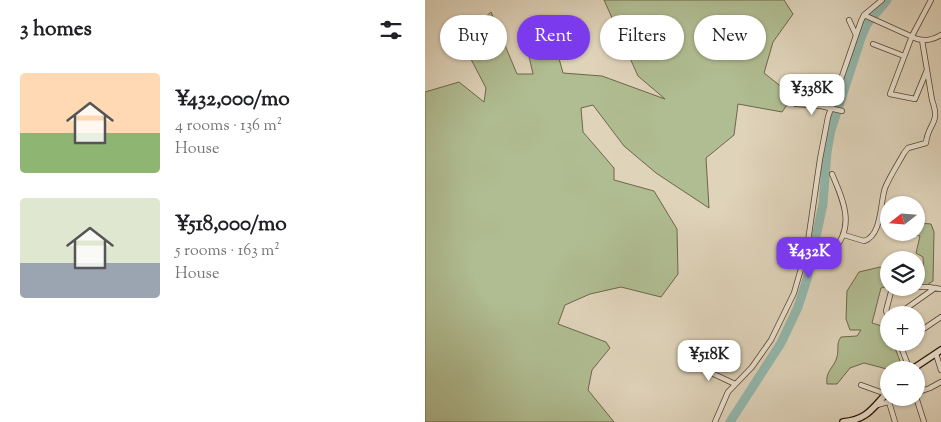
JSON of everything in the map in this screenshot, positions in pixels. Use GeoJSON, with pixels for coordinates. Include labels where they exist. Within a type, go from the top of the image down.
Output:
{"type":"FeatureCollection","features":[{"type":"Feature","properties":{"kind":"street"},"geometry":{"type":"LineString","coordinates":[[715,422],[723,400],[735,384],[753,367],[771,340],[794,293],[806,261],[822,144],[832,108],[856,35],[865,16],[882,0]]}},
{"type":"Feature","properties":{"kind":"street"},"geometry":{"type":"LineString","coordinates":[[927,70],[915,99],[890,94],[912,36],[931,0]]}},
{"type":"Feature","properties":{"kind":"street"},"geometry":{"type":"LineString","coordinates":[[865,16],[922,40],[933,40],[941,35]]}},
{"type":"Feature","properties":{"kind":"street"},"geometry":{"type":"LineString","coordinates":[[849,20],[856,35]]}},
{"type":"Feature","properties":{"kind":"street"},"geometry":{"type":"LineString","coordinates":[[844,235],[864,240],[872,236],[877,226],[885,190],[904,153],[908,148],[926,143],[927,133],[935,120],[935,115],[922,40]]}},
{"type":"Feature","properties":{"kind":"street"},"geometry":{"type":"LineString","coordinates":[[873,44],[904,56]]}},
{"type":"Feature","properties":{"kind":"street"},"geometry":{"type":"LineString","coordinates":[[796,104],[832,108],[841,111]]}},
{"type":"Feature","properties":{"kind":"street"},"geometry":{"type":"LineString","coordinates":[[806,261],[815,264],[824,260],[835,249],[844,235],[846,214],[832,174]]}},
{"type":"Feature","properties":{"kind":"street"},"geometry":{"type":"LineString","coordinates":[[925,287],[941,290]]}},
{"type":"Feature","properties":{"kind":"street"},"geometry":{"type":"LineString","coordinates":[[910,306],[935,288]]}},
{"type":"Feature","properties":{"kind":"street"},"geometry":{"type":"LineString","coordinates":[[925,328],[941,317]]}},
{"type":"Feature","properties":{"kind":"street"},"geometry":{"type":"LineString","coordinates":[[924,361],[938,352],[941,370]]}},
{"type":"Feature","properties":{"kind":"street"},"geometry":{"type":"LineString","coordinates":[[690,363],[735,384]]}},
{"type":"Feature","properties":{"kind":"street"},"geometry":{"type":"LineString","coordinates":[[925,390],[941,382]]}},
{"type":"Feature","properties":{"kind":"street"},"geometry":{"type":"LineString","coordinates":[[861,384],[880,391]]}},
{"type":"Feature","properties":{"kind":"street"},"geometry":{"type":"LineString","coordinates":[[843,422],[864,420],[880,401]]}},
{"type":"Feature","properties":{"kind":"street"},"geometry":{"type":"LineString","coordinates":[[875,406],[880,405]]}},
{"type":"Feature","properties":{"kind":"street"},"geometry":{"type":"LineString","coordinates":[[890,406],[895,422]]}},
{"type":"Feature","properties":{"kind":"street"},"geometry":{"type":"LineString","coordinates":[[919,406],[924,422]]}},
{"type":"Feature","properties":{"kind":"green space"},"geometry":{"type":"Polygon","coordinates":[[[604,0],[784,0],[793,14],[773,42],[764,73],[793,96],[782,112],[738,104],[734,135],[706,158],[709,208],[656,173],[624,146],[593,105],[581,108],[583,132],[614,168],[614,180],[654,191],[677,229],[678,274],[661,297],[621,287],[590,294],[565,305],[558,324],[606,342],[610,348],[592,370],[588,390],[614,422],[425,422],[425,92],[459,82],[484,102],[486,88],[471,60],[507,60],[507,50],[517,74],[533,74],[530,60],[559,60],[563,73],[602,76],[665,99],[638,76],[631,60],[684,60],[684,15],[611,15],[604,0]]]}},
{"type":"Feature","properties":{"kind":"green space"},"geometry":{"type":"Polygon","coordinates":[[[925,224],[931,224],[934,232],[933,281],[927,285],[925,285],[925,251],[916,251],[919,241],[925,241],[925,224]]]}},
{"type":"Feature","properties":{"kind":"green space"},"geometry":{"type":"Polygon","coordinates":[[[880,267],[880,292],[872,323],[880,326],[880,351],[896,351],[900,361],[880,361],[880,367],[864,363],[850,368],[837,384],[827,384],[828,373],[836,361],[839,339],[841,337],[857,336],[861,330],[850,330],[846,319],[847,291],[859,272],[880,267]]]}},
{"type":"Feature","properties":{"kind":"waterway"},"geometry":{"type":"LineString","coordinates":[[730,422],[781,343],[798,307],[807,279],[823,204],[827,152],[831,130],[867,24],[887,0]]}}]}
